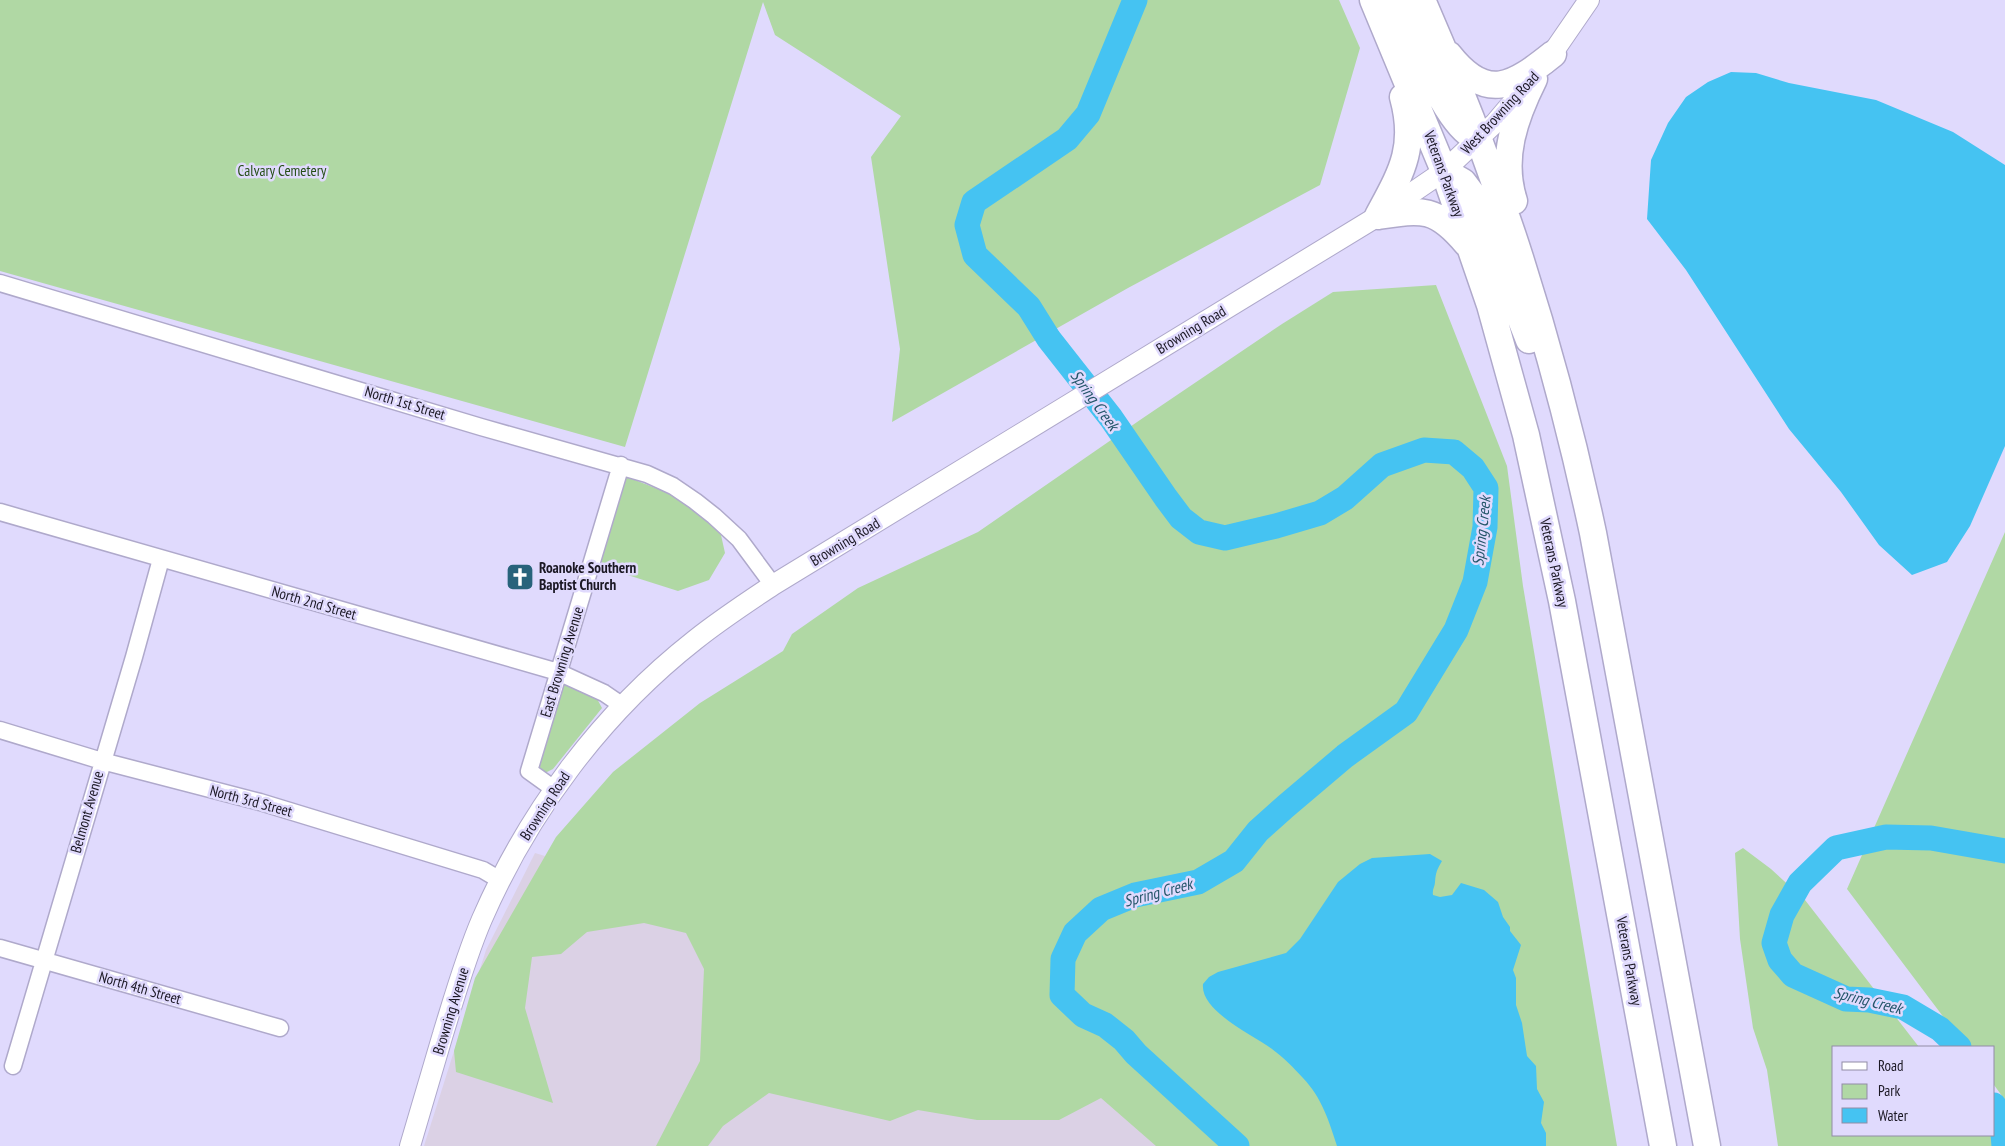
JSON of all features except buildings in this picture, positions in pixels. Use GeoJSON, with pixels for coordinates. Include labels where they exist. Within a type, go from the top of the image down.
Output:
{"type":"FeatureCollection","features":[{"type":"Feature","properties":{"kind":"highway"},"geometry":{"type":"LineString","coordinates":[[1362,0],[1403,97],[1409,119],[1409,136],[1403,166],[1378,216]]}},
{"type":"Feature","properties":{"kind":"highway","name":"Veterans Parkway"},"geometry":{"type":"LineString","coordinates":[[1373,0],[1444,170],[1508,366],[1549,538],[1596,777],[1661,1135]]}},
{"type":"Feature","properties":{"kind":"highway"},"geometry":{"type":"LineString","coordinates":[[1396,0],[1445,106],[1469,134],[1478,138]]}},
{"type":"Feature","properties":{"kind":"highway"},"geometry":{"type":"LineString","coordinates":[[1422,0],[1443,47],[1478,138],[1518,250],[1566,414],[1594,533],[1706,1140]]}},
{"type":"Feature","properties":{"kind":"highway"},"geometry":{"type":"LineString","coordinates":[[1443,47],[1467,74],[1492,85],[1512,82],[1528,74],[1553,54]]}},
{"type":"Feature","properties":{"kind":"highway"},"geometry":{"type":"LineString","coordinates":[[1534,79],[1520,107],[1511,137],[1508,155],[1508,175],[1510,189],[1550,313],[1545,343]]}},
{"type":"Feature","properties":{"kind":"highway"},"geometry":{"type":"LineString","coordinates":[[1444,170],[1463,182],[1472,194],[1487,229],[1517,307],[1561,442],[1594,533]]}},
{"type":"Feature","properties":{"kind":"highway"},"geometry":{"type":"LineString","coordinates":[[1378,216],[1415,211],[1436,215],[1455,229],[1470,247]]}},
{"type":"Feature","properties":{"kind":"street","name":"West Browning Road"},"geometry":{"type":"LineString","coordinates":[[1264,286],[1378,216],[1444,170],[1495,123],[1534,79],[1589,0]]}},
{"type":"Feature","properties":{"kind":"street","name":"North 1st Street"},"geometry":{"type":"LineString","coordinates":[[0,283],[481,427],[621,465],[647,474],[673,486],[695,500],[739,538],[772,586]]}},
{"type":"Feature","properties":{"kind":"street","name":"Browning Road"},"geometry":{"type":"LineString","coordinates":[[500,880],[539,812],[588,744],[655,674],[695,640],[772,586],[1264,286]]}},
{"type":"Feature","properties":{"kind":"street","name":"East Browning Avenue"},"geometry":{"type":"LineString","coordinates":[[554,789],[529,771],[621,465]]}},
{"type":"Feature","properties":{"kind":"street","name":"North 2nd Street"},"geometry":{"type":"LineString","coordinates":[[0,512],[558,672],[604,693],[623,706]]}},
{"type":"Feature","properties":{"kind":"street","name":"Belmont Avenue"},"geometry":{"type":"LineString","coordinates":[[13,1066],[161,559]]}},
{"type":"Feature","properties":{"kind":"street","name":"North 3rd Street"},"geometry":{"type":"LineString","coordinates":[[0,730],[102,761],[260,802],[483,870],[500,880]]}},
{"type":"Feature","properties":{"kind":"street","name":"Browning Avenue"},"geometry":{"type":"LineString","coordinates":[[410,1146],[461,976],[482,920],[500,880]]}},
{"type":"Feature","properties":{"kind":"street","name":"North 4th Street"},"geometry":{"type":"LineString","coordinates":[[0,948],[280,1028]]}},
{"type":"Feature","properties":{"kind":"shaded area"},"geometry":{"type":"Polygon","coordinates":[[[535,853],[732,913],[1123,1075],[1192,1146],[424,1146],[486,950],[535,853]]]}},
{"type":"Feature","properties":{"kind":"green space","name":"Calvary Cemetery"},"geometry":{"type":"Polygon","coordinates":[[[0,0],[1339,0],[1360,48],[1320,185],[1128,288],[892,422],[900,349],[871,157],[901,116],[775,35],[763,2],[625,447],[0,271],[0,0]]]}},
{"type":"Feature","properties":{"kind":"green space"},"geometry":{"type":"Polygon","coordinates":[[[1436,285],[1507,466],[1523,586],[1617,1146],[1156,1146],[1101,1098],[1059,1120],[977,1120],[918,1110],[890,1121],[769,1093],[723,1126],[708,1146],[656,1146],[700,1061],[704,969],[686,933],[644,923],[587,932],[561,954],[532,957],[525,1008],[553,1103],[456,1072],[454,1051],[475,978],[556,837],[613,772],[700,703],[783,651],[792,634],[858,588],[978,532],[1282,324],[1333,292],[1436,285]]]}},
{"type":"Feature","properties":{"kind":"green space"},"geometry":{"type":"Polygon","coordinates":[[[625,476],[673,495],[703,517],[721,535],[725,553],[709,580],[678,591],[596,565],[625,476]]]}},
{"type":"Feature","properties":{"kind":"green space"},"geometry":{"type":"Polygon","coordinates":[[[2005,532],[2005,1100],[1995,1086],[1995,1046],[1965,1046],[1847,889],[2005,532]]]}},
{"type":"Feature","properties":{"kind":"green space"},"geometry":{"type":"Polygon","coordinates":[[[563,683],[595,695],[602,708],[553,769],[545,773],[539,770],[539,766],[563,683]]]}},
{"type":"Feature","properties":{"kind":"green space"},"geometry":{"type":"Polygon","coordinates":[[[1743,848],[1771,869],[1805,900],[1918,1046],[1832,1046],[1832,1136],[1992,1136],[2000,1146],[1778,1146],[1767,1070],[1753,1028],[1740,939],[1735,853],[1743,848]]]}},
{"type":"Feature","properties":{"kind":"water"},"geometry":{"type":"Polygon","coordinates":[[[1731,72],[1756,73],[1789,83],[1876,100],[1953,132],[2005,165],[2005,446],[1970,526],[1947,562],[1912,575],[1879,545],[1841,492],[1789,429],[1686,270],[1647,219],[1651,160],[1668,123],[1686,97],[1708,82],[1731,72]]]}},
{"type":"Feature","properties":{"kind":"water"},"geometry":{"type":"Polygon","coordinates":[[[1430,854],[1442,861],[1436,873],[1433,895],[1440,897],[1452,895],[1461,883],[1484,890],[1498,902],[1503,917],[1510,927],[1510,931],[1521,945],[1513,970],[1516,978],[1516,1005],[1522,1023],[1527,1056],[1536,1066],[1537,1089],[1544,1102],[1541,1123],[1546,1133],[1546,1146],[1337,1146],[1320,1102],[1303,1078],[1276,1052],[1219,1013],[1204,994],[1203,984],[1209,977],[1218,972],[1286,953],[1300,939],[1338,882],[1360,864],[1372,858],[1430,854]]]}},
{"type":"Feature","properties":{"kind":"waterway","name":"Spring Creek"},"geometry":{"type":"LineString","coordinates":[[1135,0],[1088,114],[1067,139],[974,202],[967,225],[975,255],[1029,307],[1049,339],[1111,418],[1181,518],[1199,532],[1225,538],[1320,513],[1345,498],[1382,465],[1424,450],[1454,452],[1473,468],[1486,488],[1485,527],[1475,582],[1456,630],[1406,712],[1345,756],[1286,806],[1258,831],[1234,861],[1198,882],[1135,895],[1101,909],[1075,933],[1063,959],[1062,995],[1083,1015],[1105,1025],[1124,1040],[1136,1054],[1237,1146]]}},
{"type":"Feature","properties":{"kind":"waterway","name":"Spring Creek"},"geometry":{"type":"LineString","coordinates":[[1958,1046],[1940,1029],[1903,1007],[1869,1000],[1846,999],[1793,975],[1780,960],[1774,943],[1782,915],[1800,883],[1836,848],[1886,837],[1931,838],[2005,851]]}},
{"type":"Feature","properties":{"kind":"waterway","name":"Spring Creek"},"geometry":{"type":"LineString","coordinates":[[1995,1108],[2003,1134],[2004,1146]]}},
{"type":"Feature","properties":{"kind":"place","name":"Roanoke Southern Baptist Church"},"geometry":{"type":"Point","coordinates":[520,577]}}]}
